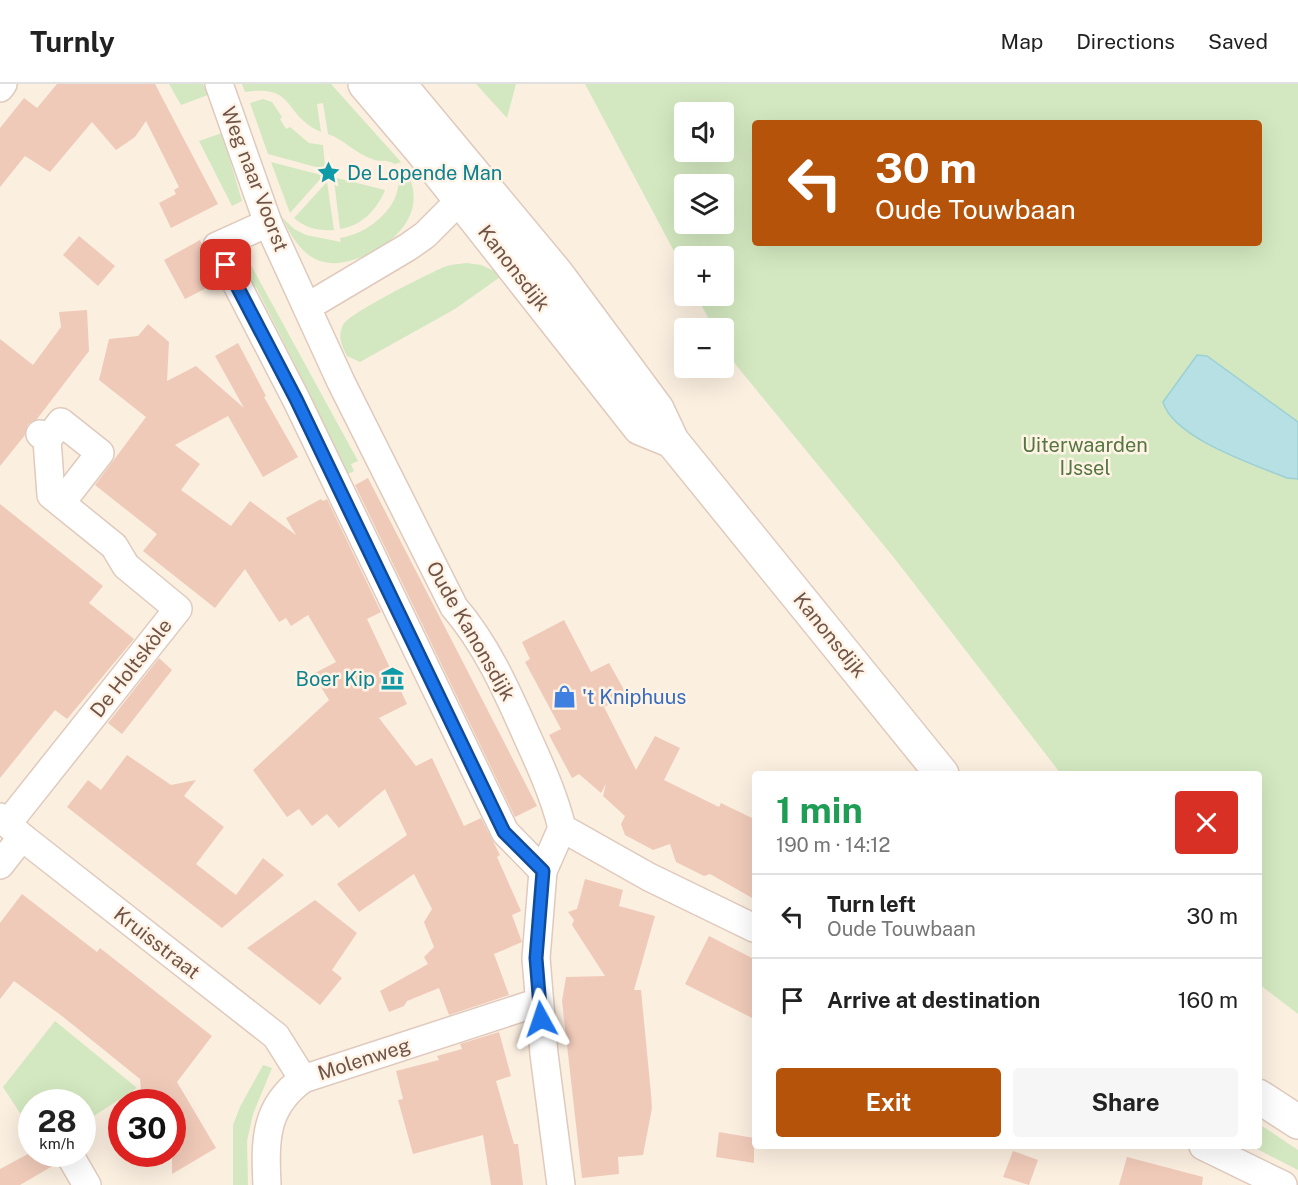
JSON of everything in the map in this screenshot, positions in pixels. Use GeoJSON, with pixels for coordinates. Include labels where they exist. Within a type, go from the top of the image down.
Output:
{"type":"FeatureCollection","features":[{"type":"Feature","properties":{"kind":"street"},"geometry":{"type":"LineString","coordinates":[[0,88],[3,84]]}},
{"type":"Feature","properties":{"kind":"street","name":"Weg naar Voorst"},"geometry":{"type":"LineString","coordinates":[[219,84],[268,223],[307,307]]}},
{"type":"Feature","properties":{"kind":"street","name":"Kanonsdijk"},"geometry":{"type":"LineString","coordinates":[[365,84],[557,274],[657,409],[672,441],[940,771]]}},
{"type":"Feature","properties":{"kind":"street","name":"Kanonsdijk"},"geometry":{"type":"LineString","coordinates":[[399,84],[470,190]]}},
{"type":"Feature","properties":{"kind":"street"},"geometry":{"type":"LineString","coordinates":[[307,307],[408,247],[470,190]]}},
{"type":"Feature","properties":{"kind":"street"},"geometry":{"type":"LineString","coordinates":[[268,223],[217,246],[296,399],[504,832],[543,871]]}},
{"type":"Feature","properties":{"kind":"street","name":"Oude Kanonsdijk"},"geometry":{"type":"LineString","coordinates":[[307,307],[341,382],[454,607],[476,632],[509,695],[554,796],[562,828]]}},
{"type":"Feature","properties":{"kind":"street","name":"De Holtskòle"},"geometry":{"type":"LineString","coordinates":[[10,826],[178,609],[126,566],[114,546],[51,495],[43,437],[61,422],[100,453],[61,502]]}},
{"type":"Feature","properties":{"kind":"street"},"geometry":{"type":"LineString","coordinates":[[0,865],[10,826]]}},
{"type":"Feature","properties":{"kind":"street","name":"Kruisstraat"},"geometry":{"type":"LineString","coordinates":[[10,826],[276,1036],[303,1079]]}},
{"type":"Feature","properties":{"kind":"street"},"geometry":{"type":"LineString","coordinates":[[561,1185],[539,1002],[536,958],[543,871],[562,828],[649,877],[752,927]]}},
{"type":"Feature","properties":{"kind":"street","name":"Molenweg"},"geometry":{"type":"LineString","coordinates":[[267,1185],[267,1140],[271,1116],[281,1098],[303,1079],[539,1002]]}},
{"type":"Feature","properties":{"kind":"street"},"geometry":{"type":"LineString","coordinates":[[1262,1099],[1298,1122]]}},
{"type":"Feature","properties":{"kind":"street"},"geometry":{"type":"LineString","coordinates":[[1209,1149],[1283,1185]]}},
{"type":"Feature","properties":{"kind":"street"},"geometry":{"type":"LineString","coordinates":[[77,1167],[87,1185]]}},
{"type":"Feature","properties":{"kind":"green space"},"geometry":{"type":"Polygon","coordinates":[[[169,84],[203,84],[208,95],[181,105],[169,84]]]}},
{"type":"Feature","properties":{"kind":"green space"},"geometry":{"type":"Polygon","coordinates":[[[242,84],[331,84],[401,162],[395,164],[372,159],[328,134],[323,103],[317,104],[321,132],[300,117],[282,97],[273,92],[245,92],[242,84]]]}},
{"type":"Feature","properties":{"kind":"green space"},"geometry":{"type":"Polygon","coordinates":[[[476,84],[516,84],[507,118],[476,84]]]}},
{"type":"Feature","properties":{"kind":"green space","name":"Uiterwaarden IJssel"},"geometry":{"type":"Polygon","coordinates":[[[585,84],[1298,84],[1298,1014],[1262,986],[1262,771],[1059,771],[895,559],[736,365],[734,362],[734,318],[708,318],[702,306],[734,306],[734,246],[674,246],[674,251],[585,84]]]}},
{"type":"Feature","properties":{"kind":"green space"},"geometry":{"type":"Polygon","coordinates":[[[263,99],[272,102],[282,117],[280,119],[286,129],[290,127],[309,143],[323,145],[325,166],[323,169],[268,154],[250,103],[263,99]]]}},
{"type":"Feature","properties":{"kind":"green space"},"geometry":{"type":"Polygon","coordinates":[[[222,133],[242,201],[232,206],[199,141],[222,133]]]}},
{"type":"Feature","properties":{"kind":"green space"},"geometry":{"type":"Polygon","coordinates":[[[271,162],[322,177],[290,213],[271,162]]]}},
{"type":"Feature","properties":{"kind":"green space"},"geometry":{"type":"Polygon","coordinates":[[[406,171],[414,196],[409,218],[394,237],[384,245],[357,259],[330,263],[308,255],[290,233],[282,217],[294,229],[306,235],[341,242],[340,238],[358,233],[382,216],[394,200],[400,178],[406,171]]]}},
{"type":"Feature","properties":{"kind":"green space"},"geometry":{"type":"Polygon","coordinates":[[[337,178],[385,190],[378,204],[367,216],[355,224],[340,229],[334,181],[337,178]]]}},
{"type":"Feature","properties":{"kind":"green space"},"geometry":{"type":"Polygon","coordinates":[[[327,182],[334,230],[312,228],[294,218],[327,182]]]}},
{"type":"Feature","properties":{"kind":"green space"},"geometry":{"type":"Polygon","coordinates":[[[246,256],[358,461],[351,464],[354,471],[339,479],[312,422],[314,402],[256,287],[245,283],[240,264],[246,256]]]}},
{"type":"Feature","properties":{"kind":"green space"},"geometry":{"type":"Polygon","coordinates":[[[467,263],[481,265],[503,275],[455,309],[360,362],[347,356],[340,333],[348,319],[373,303],[435,271],[450,265],[467,263]]]}},
{"type":"Feature","properties":{"kind":"green space"},"geometry":{"type":"Polygon","coordinates":[[[55,1021],[137,1088],[108,1089],[108,1107],[96,1115],[96,1089],[18,1089],[18,1110],[3,1087],[55,1021]]]}},
{"type":"Feature","properties":{"kind":"green space"},"geometry":{"type":"Polygon","coordinates":[[[263,1065],[272,1068],[253,1114],[247,1141],[248,1185],[233,1185],[233,1125],[263,1065]]]}},
{"type":"Feature","properties":{"kind":"green space"},"geometry":{"type":"Polygon","coordinates":[[[1262,1126],[1298,1150],[1298,1170],[1257,1149],[1262,1149],[1262,1126]]]}},
{"type":"Feature","properties":{"kind":"water"},"geometry":{"type":"Polygon","coordinates":[[[1197,355],[1207,356],[1298,422],[1298,479],[1287,478],[1217,449],[1182,427],[1170,415],[1163,402],[1197,355]]]}},
{"type":"Feature","properties":{"kind":"building"},"geometry":{"type":"Polygon","coordinates":[[[57,84],[155,84],[218,204],[171,228],[159,203],[176,194],[174,190],[179,187],[146,121],[135,137],[116,150],[92,122],[50,172],[25,156],[0,187],[0,128],[24,98],[37,108],[57,84]]]}},
{"type":"Feature","properties":{"kind":"building"},"geometry":{"type":"Polygon","coordinates":[[[79,236],[115,266],[98,286],[63,255],[79,236]]]}},
{"type":"Feature","properties":{"kind":"building"},"geometry":{"type":"Polygon","coordinates":[[[200,240],[218,282],[185,299],[164,260],[200,240]]]}},
{"type":"Feature","properties":{"kind":"building"},"geometry":{"type":"Polygon","coordinates":[[[87,310],[89,351],[37,419],[28,424],[25,435],[0,466],[0,339],[33,365],[61,327],[59,312],[87,310]]]}},
{"type":"Feature","properties":{"kind":"building"},"geometry":{"type":"Polygon","coordinates":[[[148,324],[169,342],[167,381],[196,366],[244,408],[215,356],[238,343],[266,396],[264,397],[298,457],[263,477],[228,416],[175,445],[200,464],[181,490],[231,526],[250,501],[296,535],[286,518],[321,499],[323,501],[327,499],[381,612],[367,619],[407,704],[379,718],[416,766],[432,758],[464,826],[481,818],[500,855],[497,857],[521,911],[512,915],[522,942],[494,954],[509,995],[449,1015],[439,988],[407,1001],[404,1006],[389,1012],[380,991],[428,964],[424,957],[434,947],[424,922],[432,909],[414,874],[359,912],[337,884],[407,835],[385,789],[339,828],[327,814],[312,826],[299,809],[287,817],[253,770],[329,700],[313,674],[336,662],[308,615],[291,626],[286,618],[279,622],[245,569],[215,608],[143,551],[157,534],[95,485],[146,417],[99,380],[109,339],[138,336],[148,324]]]}},
{"type":"Feature","properties":{"kind":"building"},"geometry":{"type":"Polygon","coordinates":[[[368,478],[537,806],[515,817],[355,485],[368,478]]]}},
{"type":"Feature","properties":{"kind":"building"},"geometry":{"type":"Polygon","coordinates":[[[0,504],[103,586],[89,603],[134,639],[67,719],[55,710],[0,778],[0,504]]]}},
{"type":"Feature","properties":{"kind":"building"},"geometry":{"type":"Polygon","coordinates":[[[564,620],[591,672],[609,663],[627,695],[604,707],[636,770],[655,736],[680,748],[664,780],[719,807],[721,803],[752,818],[752,898],[710,874],[704,876],[676,862],[670,844],[653,850],[625,835],[621,824],[625,816],[603,796],[606,784],[601,793],[579,774],[572,778],[549,735],[561,729],[525,662],[530,659],[522,642],[564,620]]]}},
{"type":"Feature","properties":{"kind":"building"},"geometry":{"type":"Polygon","coordinates":[[[159,658],[172,670],[122,734],[108,723],[159,658]]]}},
{"type":"Feature","properties":{"kind":"building"},"geometry":{"type":"Polygon","coordinates":[[[127,755],[171,785],[196,780],[184,796],[224,827],[196,864],[236,895],[263,858],[284,875],[222,928],[67,807],[88,780],[101,790],[127,755]]]}},
{"type":"Feature","properties":{"kind":"building"},"geometry":{"type":"Polygon","coordinates":[[[585,879],[623,890],[619,906],[655,916],[634,990],[641,990],[652,1108],[643,1155],[618,1157],[619,1174],[582,1178],[562,1001],[566,977],[605,976],[572,925],[574,920],[568,912],[577,909],[585,879]]]}},
{"type":"Feature","properties":{"kind":"building"},"geometry":{"type":"Polygon","coordinates":[[[22,894],[97,952],[100,948],[212,1036],[177,1082],[181,1089],[141,1089],[140,1079],[62,1016],[14,981],[0,999],[0,923],[22,894]]]}},
{"type":"Feature","properties":{"kind":"building"},"geometry":{"type":"Polygon","coordinates":[[[315,900],[357,933],[332,970],[342,978],[320,1005],[247,948],[315,900]]]}},
{"type":"Feature","properties":{"kind":"building"},"geometry":{"type":"Polygon","coordinates":[[[709,936],[752,958],[752,1018],[685,984],[709,936]]]}},
{"type":"Feature","properties":{"kind":"building"},"geometry":{"type":"Polygon","coordinates":[[[499,1032],[511,1076],[496,1081],[514,1144],[518,1144],[523,1185],[491,1185],[483,1135],[413,1154],[398,1100],[403,1099],[396,1071],[439,1060],[437,1056],[462,1049],[460,1044],[499,1032]]]}},
{"type":"Feature","properties":{"kind":"building"},"geometry":{"type":"Polygon","coordinates":[[[186,1097],[216,1148],[186,1166],[186,1097]]]}},
{"type":"Feature","properties":{"kind":"building"},"geometry":{"type":"Polygon","coordinates":[[[719,1132],[752,1138],[754,1163],[716,1157],[719,1132]]]}},
{"type":"Feature","properties":{"kind":"building"},"geometry":{"type":"Polygon","coordinates":[[[1013,1151],[1038,1160],[1029,1185],[1003,1177],[1013,1151]]]}},
{"type":"Feature","properties":{"kind":"building"},"geometry":{"type":"Polygon","coordinates":[[[1127,1157],[1203,1177],[1202,1185],[1119,1185],[1127,1157]]]}},
{"type":"Feature","properties":{"kind":"building"},"geometry":{"type":"Polygon","coordinates":[[[18,1159],[18,1167],[51,1167],[20,1185],[0,1185],[0,1169],[18,1159]]]}},
{"type":"Feature","properties":{"kind":"building"},"geometry":{"type":"Polygon","coordinates":[[[172,1167],[184,1167],[172,1174],[172,1167]]]}},
{"type":"Feature","properties":{"kind":"place","name":"De Lopende Man"},"geometry":{"type":"Point","coordinates":[329,173]}},
{"type":"Feature","properties":{"kind":"place","name":"Boer Kip"},"geometry":{"type":"Point","coordinates":[393,679]}},
{"type":"Feature","properties":{"kind":"place","name":"'t Kniphuus"},"geometry":{"type":"Point","coordinates":[564,697]}},
{"type":"Feature","properties":{"kind":"route"},"geometry":{"type":"LineString","coordinates":[[226,265],[296,399],[404,629],[504,832],[543,871],[536,958],[541,1019]]}}]}
